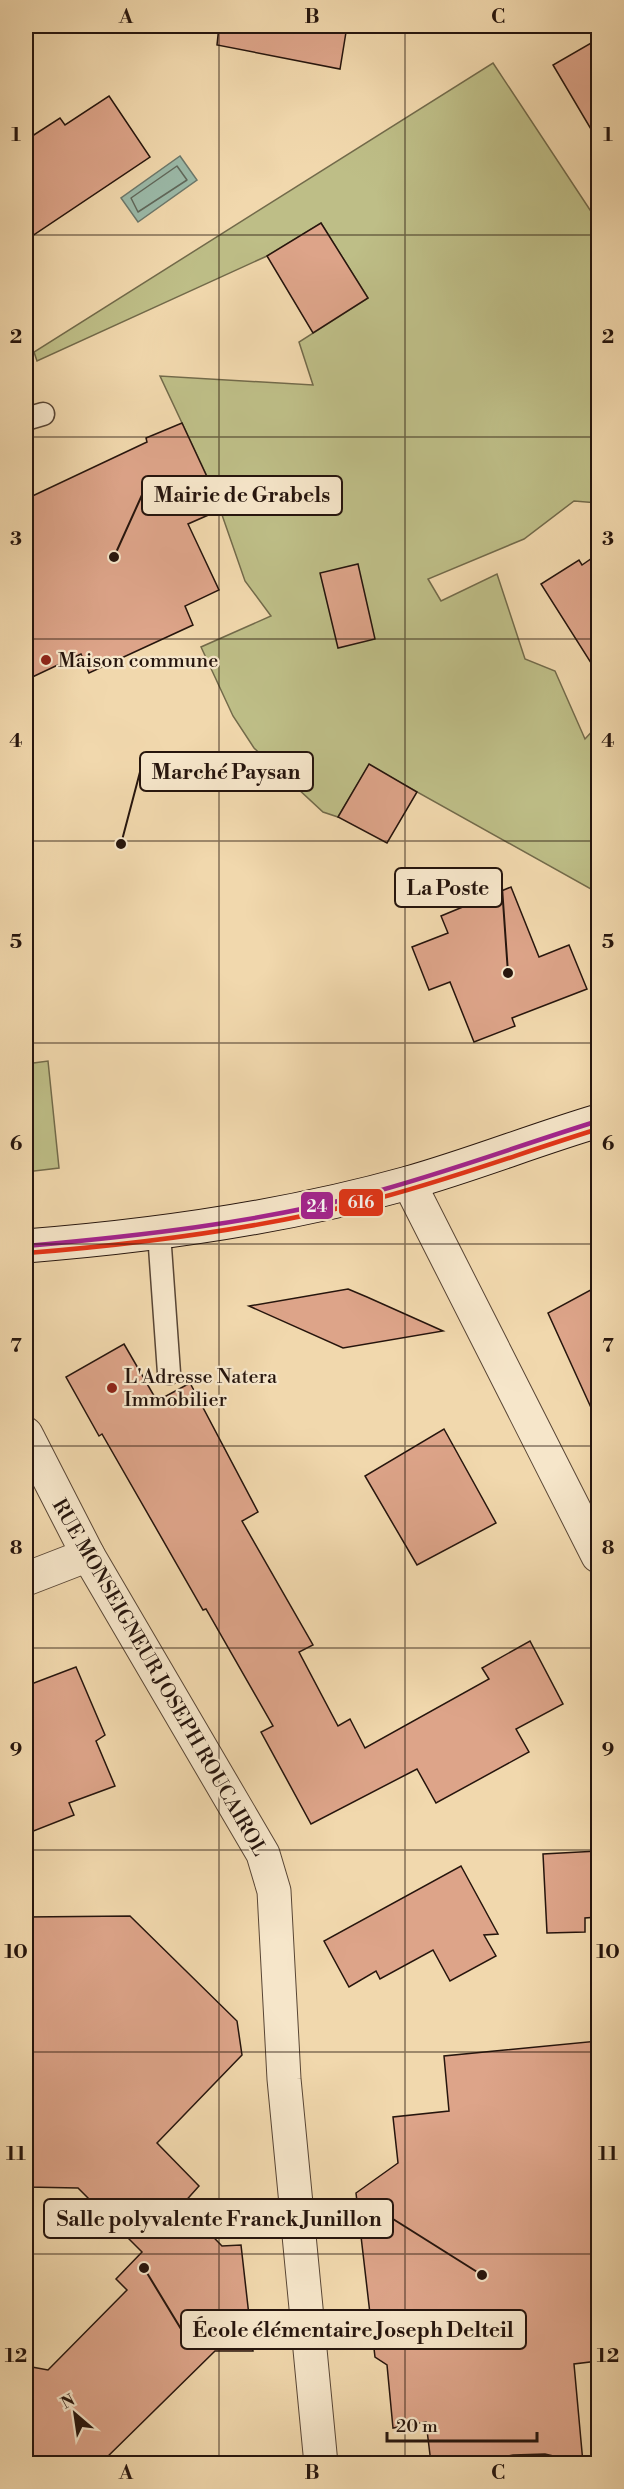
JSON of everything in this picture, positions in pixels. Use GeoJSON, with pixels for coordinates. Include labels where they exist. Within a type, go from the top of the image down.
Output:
{"type":"FeatureCollection","features":[{"type":"Feature","properties":{"kind":"street"},"geometry":{"type":"LineString","coordinates":[[26,1246],[159,1233],[311,1208],[409,1183],[598,1121]]}},
{"type":"Feature","properties":{"kind":"street"},"geometry":{"type":"LineString","coordinates":[[409,1183],[598,1556]]}},
{"type":"Feature","properties":{"kind":"street","name":"RUE MONSEIGNEUR JOSEPH ROUCAIROL"},"geometry":{"type":"LineString","coordinates":[[26,1434],[88,1555],[263,1854],[274,1890],[284,2079],[321,2463]]}},
{"type":"Feature","properties":{"kind":"street"},"geometry":{"type":"LineString","coordinates":[[26,1579],[88,1555]]}},
{"type":"Feature","properties":{"kind":"lane"},"geometry":{"type":"LineString","coordinates":[[159,1233],[169,1373]]}},
{"type":"Feature","properties":{"kind":"green space"},"geometry":{"type":"Polygon","coordinates":[[[493,63],[598,222],[598,503],[574,501],[524,539],[428,579],[441,601],[497,574],[525,659],[555,671],[585,739],[598,725],[598,893],[369,765],[338,817],[323,812],[254,748],[233,716],[201,647],[271,616],[245,581],[213,489],[160,376],[313,385],[299,342],[368,298],[321,223],[267,256],[37,361],[34,352],[493,63]]]}},
{"type":"Feature","properties":{"kind":"green space"},"geometry":{"type":"Polygon","coordinates":[[[48,1061],[59,1168],[26,1172],[26,1064],[48,1061]]]}},
{"type":"Feature","properties":{"kind":"water"},"geometry":{"type":"Polygon","coordinates":[[[180,156],[197,180],[138,222],[121,198],[180,156]]]}},
{"type":"Feature","properties":{"kind":"building"},"geometry":{"type":"Polygon","coordinates":[[[219,26],[347,26],[340,69],[217,45],[219,26]]]}},
{"type":"Feature","properties":{"kind":"building"},"geometry":{"type":"Polygon","coordinates":[[[598,39],[598,141],[553,65],[598,39]]]}},
{"type":"Feature","properties":{"kind":"building"},"geometry":{"type":"Polygon","coordinates":[[[109,96],[150,157],[26,240],[26,140],[60,118],[65,125],[109,96]]]}},
{"type":"Feature","properties":{"kind":"building"},"geometry":{"type":"Polygon","coordinates":[[[321,223],[368,298],[313,333],[267,256],[321,223]]]}},
{"type":"Feature","properties":{"kind":"building"},"geometry":{"type":"Polygon","coordinates":[[[182,423],[222,509],[188,524],[219,590],[185,606],[193,625],[89,673],[81,654],[26,680],[26,499],[147,442],[146,438],[182,423]]]}},
{"type":"Feature","properties":{"kind":"building"},"geometry":{"type":"Polygon","coordinates":[[[598,554],[598,674],[541,584],[579,560],[582,565],[598,554]]]}},
{"type":"Feature","properties":{"kind":"building"},"geometry":{"type":"Polygon","coordinates":[[[358,564],[375,639],[338,648],[320,573],[358,564]]]}},
{"type":"Feature","properties":{"kind":"building"},"geometry":{"type":"Polygon","coordinates":[[[369,764],[417,792],[387,843],[338,817],[369,764]]]}},
{"type":"Feature","properties":{"kind":"building"},"geometry":{"type":"Polygon","coordinates":[[[511,887],[539,957],[569,945],[587,989],[512,1018],[515,1026],[474,1042],[450,982],[429,990],[412,947],[448,933],[441,916],[511,887]]]}},
{"type":"Feature","properties":{"kind":"building"},"geometry":{"type":"Polygon","coordinates":[[[598,1286],[598,1423],[548,1313],[598,1286]]]}},
{"type":"Feature","properties":{"kind":"building"},"geometry":{"type":"Polygon","coordinates":[[[348,1289],[443,1331],[343,1348],[249,1306],[348,1289]]]}},
{"type":"Feature","properties":{"kind":"building"},"geometry":{"type":"Polygon","coordinates":[[[124,1344],[157,1401],[190,1383],[258,1512],[242,1521],[313,1645],[299,1652],[338,1726],[350,1719],[365,1748],[489,1679],[482,1668],[530,1641],[563,1704],[516,1729],[529,1752],[436,1803],[417,1769],[311,1824],[261,1732],[273,1726],[206,1609],[203,1610],[102,1434],[99,1436],[66,1377],[124,1344]]]}},
{"type":"Feature","properties":{"kind":"building"},"geometry":{"type":"Polygon","coordinates":[[[444,1429],[496,1523],[417,1565],[365,1476],[444,1429]]]}},
{"type":"Feature","properties":{"kind":"building"},"geometry":{"type":"Polygon","coordinates":[[[76,1667],[105,1735],[96,1741],[115,1786],[69,1803],[74,1815],[26,1834],[26,1686],[76,1667]]]}},
{"type":"Feature","properties":{"kind":"building"},"geometry":{"type":"Polygon","coordinates":[[[598,1851],[598,1917],[585,1918],[585,1932],[547,1933],[543,1854],[598,1851]]]}},
{"type":"Feature","properties":{"kind":"building"},"geometry":{"type":"Polygon","coordinates":[[[461,1866],[498,1934],[484,1935],[496,1956],[450,1981],[433,1950],[380,1979],[376,1971],[349,1987],[324,1941],[461,1866]]]}},
{"type":"Feature","properties":{"kind":"building"},"geometry":{"type":"Polygon","coordinates":[[[130,1916],[237,2021],[242,2055],[157,2143],[199,2186],[182,2205],[222,2246],[241,2245],[253,2351],[215,2351],[101,2463],[26,2463],[26,2366],[48,2370],[127,2290],[116,2279],[142,2252],[78,2188],[26,2187],[26,1917],[130,1916]]]}},
{"type":"Feature","properties":{"kind":"building"},"geometry":{"type":"Polygon","coordinates":[[[598,2041],[598,2361],[574,2364],[583,2463],[545,2454],[513,2455],[470,2463],[431,2463],[426,2422],[393,2428],[387,2365],[375,2357],[356,2193],[398,2163],[393,2117],[449,2111],[444,2056],[598,2041]]]}},
{"type":"Feature","properties":{"kind":"transit line","name":"24"},"geometry":{"type":"LineString","coordinates":[[26,1246],[196,1227],[322,1205],[422,1178],[598,1121]]}},
{"type":"Feature","properties":{"kind":"transit line","name":"616"},"geometry":{"type":"LineString","coordinates":[[27,1253],[196,1235],[322,1212],[423,1186],[598,1129]]}},
{"type":"Feature","properties":{"kind":"place","name":"Mairie de Grabels"},"geometry":{"type":"Point","coordinates":[114,557]}},
{"type":"Feature","properties":{"kind":"place","name":"Maison commune"},"geometry":{"type":"Point","coordinates":[46,660]}},
{"type":"Feature","properties":{"kind":"place","name":"Marché Paysan"},"geometry":{"type":"Point","coordinates":[121,844]}},
{"type":"Feature","properties":{"kind":"place","name":"La Poste"},"geometry":{"type":"Point","coordinates":[508,973]}},
{"type":"Feature","properties":{"kind":"place","name":"L'Adresse Natera Immobilier"},"geometry":{"type":"Point","coordinates":[112,1388]}},
{"type":"Feature","properties":{"kind":"place","name":"École élémentaire Joseph Delteil"},"geometry":{"type":"Point","coordinates":[144,2268]}},
{"type":"Feature","properties":{"kind":"place","name":"Salle polyvalente Franck Junillon"},"geometry":{"type":"Point","coordinates":[482,2275]}}]}
